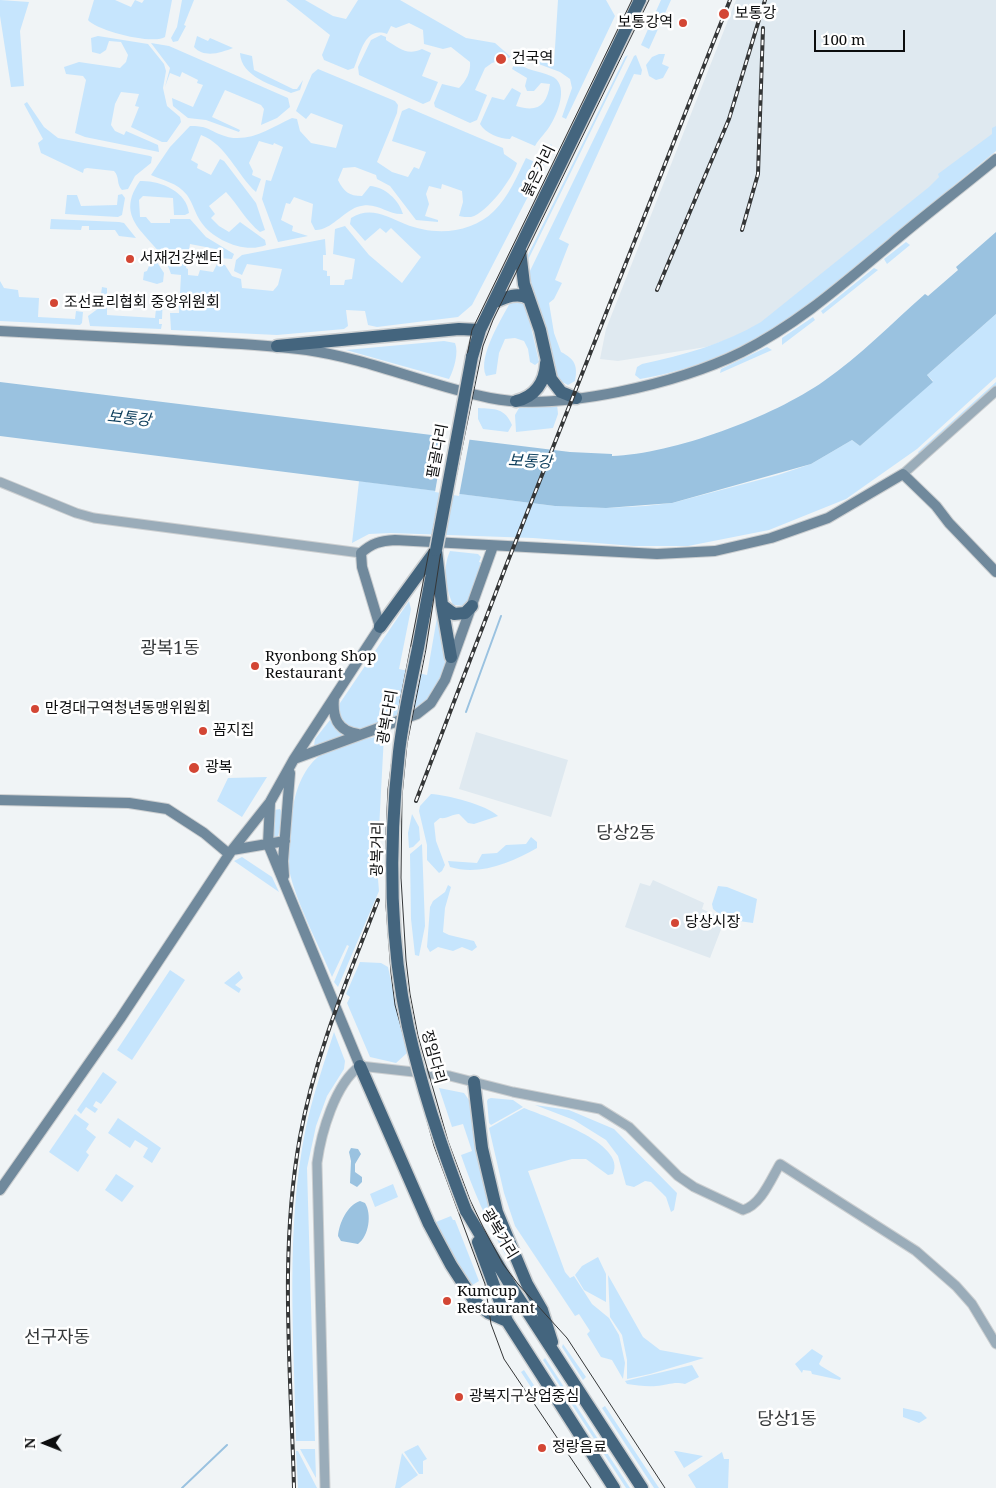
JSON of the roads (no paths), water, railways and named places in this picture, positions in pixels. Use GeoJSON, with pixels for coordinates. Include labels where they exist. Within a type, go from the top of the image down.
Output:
{"type":"FeatureCollection","features":[{"type":"Feature","properties":{"kind":"highway","name":"붉은거리"},"geometry":{"type":"LineString","coordinates":[[472,357],[480,330],[640,0]]}},
{"type":"Feature","properties":{"kind":"highway"},"geometry":{"type":"LineString","coordinates":[[520,247],[520,264],[529,299],[540,330],[546,361],[555,386],[567,396],[576,398]]}},
{"type":"Feature","properties":{"kind":"highway"},"geometry":{"type":"LineString","coordinates":[[493,303],[509,296],[525,296],[529,299]]}},
{"type":"Feature","properties":{"kind":"highway"},"geometry":{"type":"LineString","coordinates":[[277,346],[459,329],[480,330]]}},
{"type":"Feature","properties":{"kind":"highway","name":"팔골다리"},"geometry":{"type":"LineString","coordinates":[[436,550],[472,357]]}},
{"type":"Feature","properties":{"kind":"highway"},"geometry":{"type":"LineString","coordinates":[[516,401],[529,396],[540,385],[546,361]]}},
{"type":"Feature","properties":{"kind":"highway"},"geometry":{"type":"LineString","coordinates":[[436,550],[442,606],[451,657]]}},
{"type":"Feature","properties":{"kind":"highway"},"geometry":{"type":"LineString","coordinates":[[380,627],[436,550]]}},
{"type":"Feature","properties":{"kind":"highway","name":"광복다리"},"geometry":{"type":"LineString","coordinates":[[395,793],[399,751],[436,550]]}},
{"type":"Feature","properties":{"kind":"highway"},"geometry":{"type":"LineString","coordinates":[[442,606],[454,614],[465,613],[472,606]]}},
{"type":"Feature","properties":{"kind":"highway","name":"광복거리"},"geometry":{"type":"LineString","coordinates":[[394,904],[395,793]]}},
{"type":"Feature","properties":{"kind":"highway","name":"정임다리"},"geometry":{"type":"LineString","coordinates":[[394,904],[401,988],[408,1027],[441,1144],[466,1212]]}},
{"type":"Feature","properties":{"kind":"highway"},"geometry":{"type":"LineString","coordinates":[[360,1066],[430,1224],[451,1265],[475,1302],[489,1313],[507,1321]]}},
{"type":"Feature","properties":{"kind":"highway"},"geometry":{"type":"LineString","coordinates":[[474,1082],[482,1148],[497,1212],[523,1277],[542,1310],[555,1354]]}},
{"type":"Feature","properties":{"kind":"highway","name":"광복거리"},"geometry":{"type":"LineString","coordinates":[[466,1212],[507,1321],[614,1488]]}},
{"type":"Feature","properties":{"kind":"highway","name":"광복거리"},"geometry":{"type":"LineString","coordinates":[[466,1212],[642,1488]]}},
{"type":"Feature","properties":{"kind":"main road"},"geometry":{"type":"LineString","coordinates":[[0,331],[277,346],[325,353],[450,389],[489,398],[516,401],[576,398],[623,390],[672,379],[713,365],[773,335],[798,320],[996,159]]}},
{"type":"Feature","properties":{"kind":"main road"},"geometry":{"type":"LineString","coordinates":[[0,1190],[120,1019],[230,852],[270,802],[292,764],[380,627],[362,566],[361,553],[370,545],[379,541],[395,540],[657,554],[715,551],[771,538],[828,518],[903,474],[936,506],[949,523],[996,572]]}},
{"type":"Feature","properties":{"kind":"main road"},"geometry":{"type":"LineString","coordinates":[[292,764],[362,734],[417,714],[431,703],[445,680],[451,657],[472,606],[493,546]]}},
{"type":"Feature","properties":{"kind":"main road"},"geometry":{"type":"LineString","coordinates":[[334,698],[335,719],[340,726],[351,733],[362,734]]}},
{"type":"Feature","properties":{"kind":"main road"},"geometry":{"type":"LineString","coordinates":[[285,887],[287,800],[292,764]]}},
{"type":"Feature","properties":{"kind":"main road"},"geometry":{"type":"LineString","coordinates":[[0,800],[129,803],[167,809],[204,832],[230,852],[285,841]]}},
{"type":"Feature","properties":{"kind":"main road"},"geometry":{"type":"LineString","coordinates":[[270,802],[287,800]]}},
{"type":"Feature","properties":{"kind":"main road"},"geometry":{"type":"LineString","coordinates":[[270,802],[268,844],[360,1066]]}},
{"type":"Feature","properties":{"kind":"street"},"geometry":{"type":"LineString","coordinates":[[903,474],[996,391]]}},
{"type":"Feature","properties":{"kind":"street"},"geometry":{"type":"LineString","coordinates":[[0,482],[76,514],[94,518],[361,553]]}},
{"type":"Feature","properties":{"kind":"street"},"geometry":{"type":"LineString","coordinates":[[325,1488],[317,1163],[320,1142],[332,1108],[351,1072],[360,1066],[422,1072],[600,1109],[629,1127],[683,1180],[743,1210],[750,1208],[756,1202],[780,1164],[916,1251],[956,1286],[972,1304],[996,1344]]}},
{"type":"Feature","properties":{"kind":"water"},"geometry":{"type":"Polygon","coordinates":[[[996,232],[996,314],[927,375],[933,382],[860,446],[852,440],[811,464],[672,503],[606,508],[555,506],[0,436],[0,382],[570,452],[612,454],[612,456],[637,454],[692,441],[722,431],[778,408],[803,394],[824,381],[863,350],[925,294],[928,296],[958,270],[956,267],[996,232]]]}},
{"type":"Feature","properties":{"kind":"water"},"geometry":{"type":"Polygon","coordinates":[[[351,1148],[358,1149],[361,1154],[355,1164],[355,1172],[362,1177],[362,1182],[357,1187],[350,1183],[351,1161],[349,1152],[351,1148]]]}},
{"type":"Feature","properties":{"kind":"water"},"geometry":{"type":"Polygon","coordinates":[[[360,1201],[365,1203],[369,1219],[365,1236],[358,1244],[341,1241],[338,1236],[342,1221],[351,1206],[360,1201]]]}},
{"type":"Feature","properties":{"kind":"waterway"},"geometry":{"type":"LineString","coordinates":[[466,712],[501,616]]}},
{"type":"Feature","properties":{"kind":"waterway"},"geometry":{"type":"LineString","coordinates":[[182,1488],[227,1445]]}},
{"type":"Feature","properties":{"kind":"tram line"},"geometry":{"type":"LineString","coordinates":[[591,1488],[504,1359],[491,1324],[485,1284],[434,1146],[395,1005],[386,906],[386,831],[388,789],[400,701],[472,330],[632,0]]}},
{"type":"Feature","properties":{"kind":"tram line"},"geometry":{"type":"LineString","coordinates":[[649,0],[493,320],[483,346],[441,551],[426,649],[407,744],[402,796],[401,878],[406,960],[418,1036],[448,1141],[470,1200],[503,1264],[518,1284],[567,1338],[665,1488]]}},
{"type":"Feature","properties":{"kind":"railway"},"geometry":{"type":"LineString","coordinates":[[416,801],[506,566],[730,0]]}},
{"type":"Feature","properties":{"kind":"railway"},"geometry":{"type":"LineString","coordinates":[[657,290],[729,119],[765,0]]}},
{"type":"Feature","properties":{"kind":"railway"},"geometry":{"type":"LineString","coordinates":[[742,230],[758,174],[763,28]]}},
{"type":"Feature","properties":{"kind":"railway"},"geometry":{"type":"LineString","coordinates":[[294,1488],[288,1268],[294,1180],[300,1137],[306,1106],[323,1046],[378,900]]}},
{"type":"Feature","properties":{"kind":"place","name":"보통강"},"geometry":{"type":"Point","coordinates":[724,14]}},
{"type":"Feature","properties":{"kind":"place","name":"보통강역"},"geometry":{"type":"Point","coordinates":[683,23]}},
{"type":"Feature","properties":{"kind":"place","name":"건국역"},"geometry":{"type":"Point","coordinates":[501,59]}},
{"type":"Feature","properties":{"kind":"place","name":"서재건강쎈터"},"geometry":{"type":"Point","coordinates":[130,259]}},
{"type":"Feature","properties":{"kind":"place","name":"조선료리협회 중앙위원회"},"geometry":{"type":"Point","coordinates":[54,303]}},
{"type":"Feature","properties":{"kind":"place","name":"Ryonbong Shop Restaurant"},"geometry":{"type":"Point","coordinates":[255,666]}},
{"type":"Feature","properties":{"kind":"place","name":"만경대구역청년동맹위원회"},"geometry":{"type":"Point","coordinates":[35,709]}},
{"type":"Feature","properties":{"kind":"place","name":"꼼지집"},"geometry":{"type":"Point","coordinates":[203,731]}},
{"type":"Feature","properties":{"kind":"place","name":"광복"},"geometry":{"type":"Point","coordinates":[194,768]}},
{"type":"Feature","properties":{"kind":"place","name":"당상시장"},"geometry":{"type":"Point","coordinates":[675,923]}},
{"type":"Feature","properties":{"kind":"place","name":"Kumcup Restaurant"},"geometry":{"type":"Point","coordinates":[447,1301]}},
{"type":"Feature","properties":{"kind":"place","name":"광복지구상업중심"},"geometry":{"type":"Point","coordinates":[459,1397]}},
{"type":"Feature","properties":{"kind":"place","name":"정랑음료"},"geometry":{"type":"Point","coordinates":[542,1448]}},
{"type":"Feature","properties":{"kind":"district","name":"광복1동"},"geometry":{"type":"Point","coordinates":[170,649]}},
{"type":"Feature","properties":{"kind":"district","name":"당상2동"},"geometry":{"type":"Point","coordinates":[626,834]}},
{"type":"Feature","properties":{"kind":"district","name":"선구자동"},"geometry":{"type":"Point","coordinates":[57,1338]}},
{"type":"Feature","properties":{"kind":"district","name":"당상1동"},"geometry":{"type":"Point","coordinates":[787,1420]}}]}
